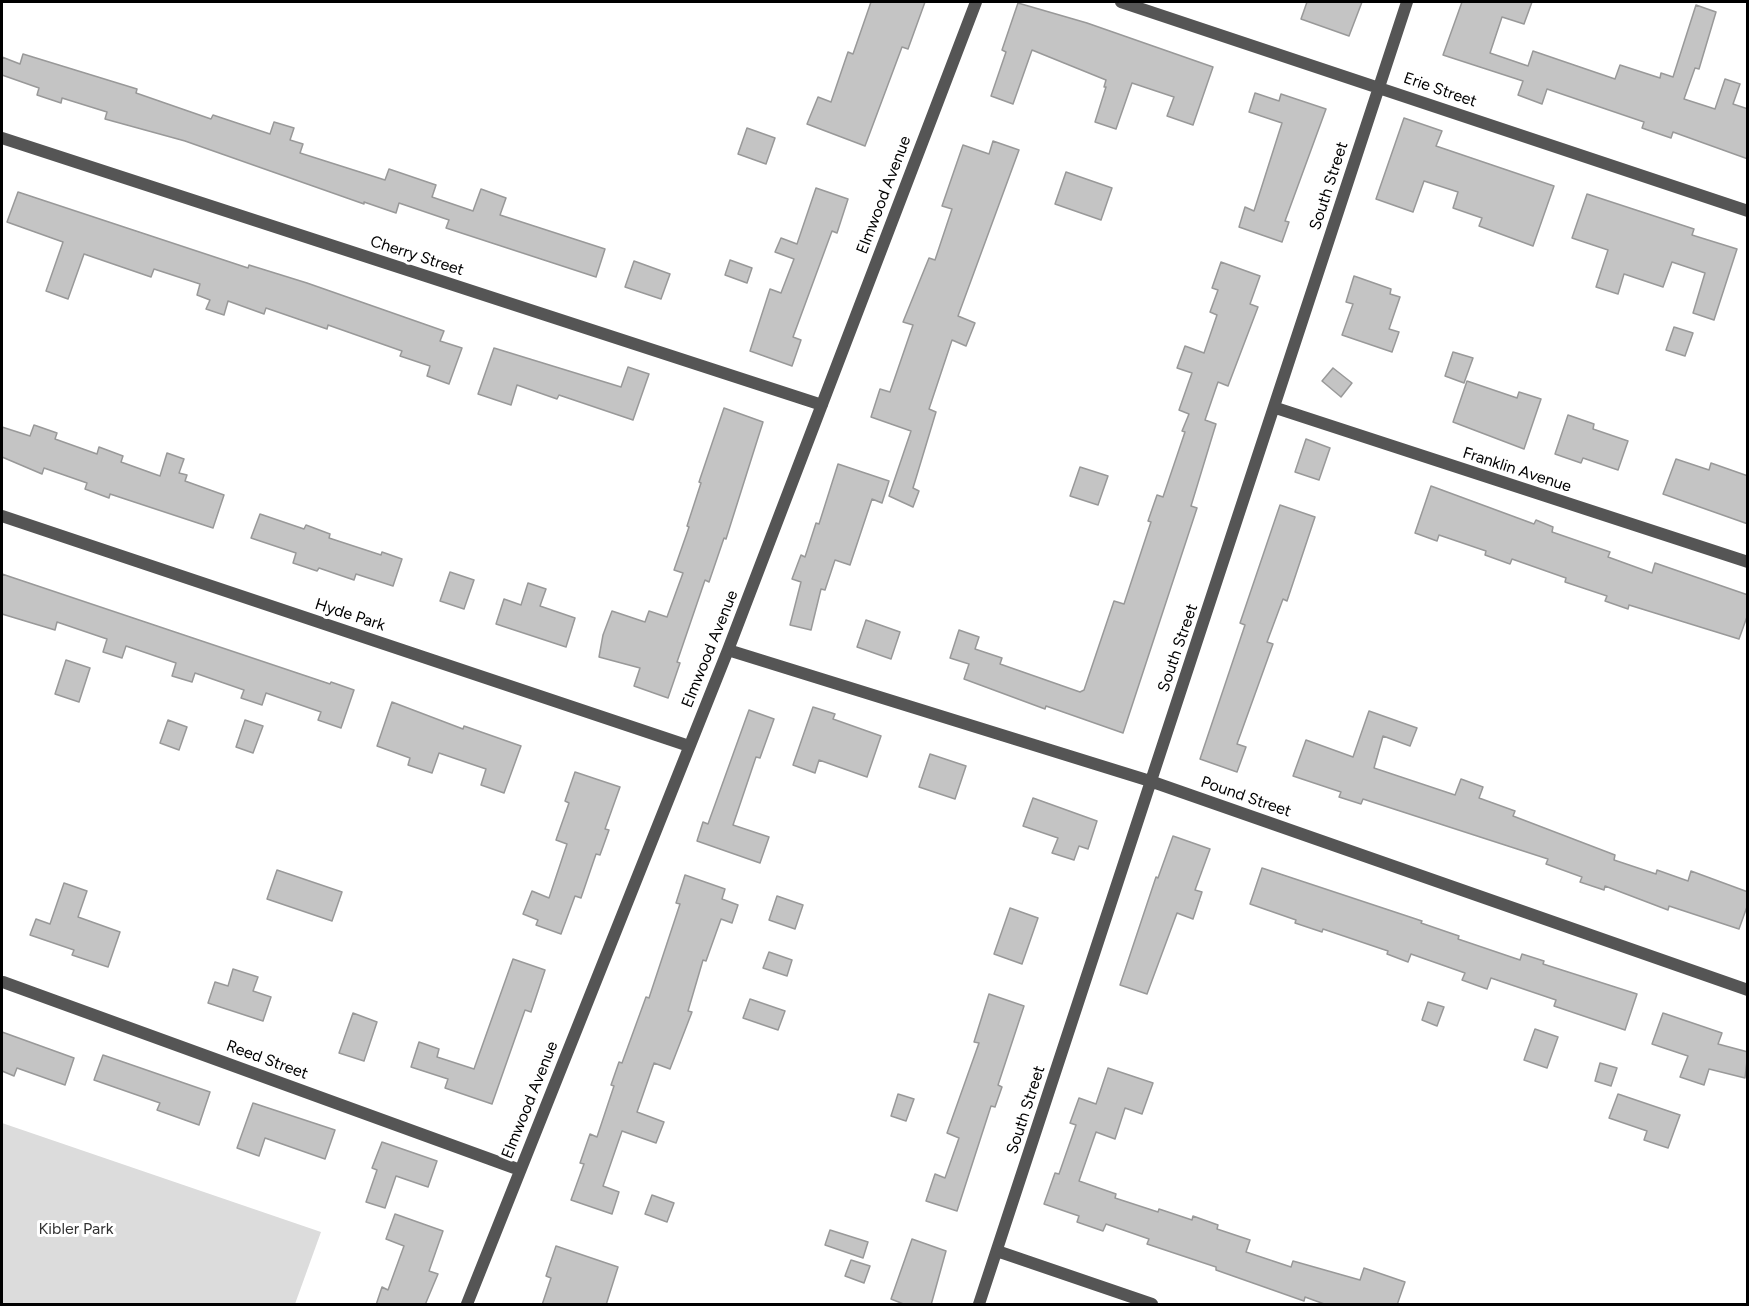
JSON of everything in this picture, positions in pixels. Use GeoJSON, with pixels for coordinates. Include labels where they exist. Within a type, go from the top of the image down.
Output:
{"type":"FeatureCollection","features":[{"type":"Feature","properties":{"kind":"street","name":"Elmwood Avenue"},"geometry":{"type":"LineString","coordinates":[[467,1305],[728,650],[975,2]]}},
{"type":"Feature","properties":{"kind":"street","name":"Erie Street"},"geometry":{"type":"LineString","coordinates":[[1121,2],[1748,211]]}},
{"type":"Feature","properties":{"kind":"street","name":"South Street"},"geometry":{"type":"LineString","coordinates":[[979,1305],[1150,781],[1276,408],[1377,86],[1407,2]]}},
{"type":"Feature","properties":{"kind":"street","name":"Cherry Street"},"geometry":{"type":"LineString","coordinates":[[2,138],[822,405]]}},
{"type":"Feature","properties":{"kind":"street","name":"Franklin Avenue"},"geometry":{"type":"LineString","coordinates":[[1276,408],[1748,562]]}},
{"type":"Feature","properties":{"kind":"street","name":"Hyde Park"},"geometry":{"type":"LineString","coordinates":[[2,516],[689,746]]}},
{"type":"Feature","properties":{"kind":"street","name":"Pound Street"},"geometry":{"type":"LineString","coordinates":[[728,650],[1150,781],[1748,990]]}},
{"type":"Feature","properties":{"kind":"street","name":"Reed Street"},"geometry":{"type":"LineString","coordinates":[[3,982],[520,1170]]}},
{"type":"Feature","properties":{"kind":"street"},"geometry":{"type":"LineString","coordinates":[[997,1251],[1152,1305]]}},
{"type":"Feature","properties":{"kind":"green space","name":"Kibler Park"},"geometry":{"type":"Polygon","coordinates":[[[2,1123],[321,1232],[295,1304],[2,1304],[2,1123]]]}},
{"type":"Feature","properties":{"kind":"building"},"geometry":{"type":"Polygon","coordinates":[[[871,2],[925,2],[908,49],[902,47],[865,146],[807,124],[818,97],[831,102],[848,52],[853,54],[871,2]]]}},
{"type":"Feature","properties":{"kind":"building"},"geometry":{"type":"Polygon","coordinates":[[[1307,2],[1362,2],[1349,36],[1301,19],[1307,2]]]}},
{"type":"Feature","properties":{"kind":"building"},"geometry":{"type":"Polygon","coordinates":[[[1462,2],[1532,2],[1524,24],[1502,17],[1490,53],[1528,66],[1533,51],[1615,79],[1620,65],[1660,78],[1661,73],[1673,77],[1696,5],[1716,12],[1699,69],[1695,68],[1684,99],[1715,109],[1725,79],[1740,84],[1733,104],[1748,109],[1748,159],[1673,132],[1671,138],[1642,128],[1644,122],[1547,89],[1542,104],[1518,95],[1523,81],[1443,55],[1462,2]]]}},
{"type":"Feature","properties":{"kind":"building"},"geometry":{"type":"Polygon","coordinates":[[[1018,3],[1087,23],[1213,67],[1193,125],[1167,116],[1174,97],[1132,83],[1116,129],[1095,122],[1106,80],[1032,50],[1013,104],[991,96],[1006,52],[1002,50],[1018,3]]]}},
{"type":"Feature","properties":{"kind":"building"},"geometry":{"type":"Polygon","coordinates":[[[23,54],[137,89],[136,93],[211,119],[213,115],[270,134],[274,122],[294,128],[290,140],[303,144],[300,153],[385,180],[389,169],[436,185],[432,197],[473,211],[481,189],[506,198],[500,215],[605,249],[596,277],[446,228],[449,220],[399,203],[396,213],[364,202],[364,204],[185,141],[105,119],[107,112],[62,98],[61,103],[37,95],[39,88],[2,75],[2,57],[20,64],[23,54]]]}},
{"type":"Feature","properties":{"kind":"building"},"geometry":{"type":"Polygon","coordinates":[[[1255,93],[1279,101],[1281,94],[1326,109],[1285,221],[1289,222],[1282,242],[1239,227],[1245,207],[1254,211],[1282,123],[1249,112],[1255,93]]]}},
{"type":"Feature","properties":{"kind":"building"},"geometry":{"type":"Polygon","coordinates":[[[1404,118],[1442,131],[1436,146],[1554,186],[1533,246],[1479,226],[1482,218],[1453,208],[1458,192],[1424,181],[1413,212],[1376,199],[1404,118]]]}},
{"type":"Feature","properties":{"kind":"building"},"geometry":{"type":"Polygon","coordinates":[[[747,128],[775,138],[766,164],[738,154],[747,128]]]}},
{"type":"Feature","properties":{"kind":"building"},"geometry":{"type":"Polygon","coordinates":[[[993,141],[1019,150],[958,316],[975,323],[966,346],[952,340],[929,409],[936,412],[913,488],[919,491],[913,507],[889,496],[911,431],[871,417],[880,389],[890,392],[913,325],[903,322],[929,258],[935,260],[952,209],[942,206],[963,145],[989,154],[993,141]]]}},
{"type":"Feature","properties":{"kind":"building"},"geometry":{"type":"Polygon","coordinates":[[[1066,172],[1112,188],[1101,220],[1055,204],[1066,172]]]}},
{"type":"Feature","properties":{"kind":"building"},"geometry":{"type":"Polygon","coordinates":[[[816,188],[848,199],[837,233],[832,231],[793,337],[801,340],[792,366],[750,351],[770,289],[781,293],[794,259],[775,252],[781,238],[797,244],[816,188]]]}},
{"type":"Feature","properties":{"kind":"building"},"geometry":{"type":"Polygon","coordinates":[[[18,192],[248,268],[249,265],[307,283],[444,331],[440,341],[462,348],[449,384],[427,376],[430,366],[400,356],[402,351],[328,325],[327,329],[266,308],[264,314],[228,301],[224,315],[206,309],[210,300],[197,295],[200,284],[154,269],[151,277],[84,254],[68,299],[46,291],[63,242],[7,222],[18,192]]]}},
{"type":"Feature","properties":{"kind":"building"},"geometry":{"type":"Polygon","coordinates":[[[1587,194],[1694,229],[1692,235],[1737,249],[1714,320],[1693,313],[1705,273],[1672,262],[1663,287],[1624,274],[1618,294],[1596,287],[1608,250],[1572,238],[1587,194]]]}},
{"type":"Feature","properties":{"kind":"building"},"geometry":{"type":"Polygon","coordinates":[[[730,260],[752,268],[747,283],[725,275],[730,260]]]}},
{"type":"Feature","properties":{"kind":"building"},"geometry":{"type":"Polygon","coordinates":[[[634,261],[670,274],[661,299],[625,287],[634,261]]]}},
{"type":"Feature","properties":{"kind":"building"},"geometry":{"type":"Polygon","coordinates":[[[1221,262],[1260,276],[1250,304],[1258,307],[1228,386],[1218,382],[1205,420],[1216,424],[1191,506],[1197,508],[1123,733],[1046,706],[1045,709],[964,679],[969,664],[950,658],[959,630],[979,637],[975,649],[1002,658],[1000,664],[1080,692],[1084,690],[1114,601],[1124,604],[1151,522],[1148,521],[1157,495],[1163,497],[1185,432],[1182,431],[1189,414],[1179,410],[1192,373],[1177,368],[1185,346],[1204,353],[1217,315],[1210,312],[1218,290],[1212,288],[1221,262]]]}},
{"type":"Feature","properties":{"kind":"building"},"geometry":{"type":"Polygon","coordinates":[[[1354,276],[1391,289],[1390,294],[1400,297],[1389,329],[1399,332],[1392,352],[1342,335],[1353,304],[1346,302],[1354,276]]]}},
{"type":"Feature","properties":{"kind":"building"},"geometry":{"type":"Polygon","coordinates":[[[1674,327],[1693,333],[1685,356],[1666,350],[1674,327]]]}},
{"type":"Feature","properties":{"kind":"building"},"geometry":{"type":"Polygon","coordinates":[[[494,348],[621,387],[628,367],[649,374],[633,420],[559,395],[557,399],[517,385],[511,405],[478,394],[494,348]]]}},
{"type":"Feature","properties":{"kind":"building"},"geometry":{"type":"Polygon","coordinates":[[[1453,352],[1473,358],[1464,383],[1445,376],[1453,352]]]}},
{"type":"Feature","properties":{"kind":"building"},"geometry":{"type":"Polygon","coordinates":[[[1333,368],[1352,383],[1341,397],[1322,381],[1333,368]]]}},
{"type":"Feature","properties":{"kind":"building"},"geometry":{"type":"Polygon","coordinates":[[[1467,381],[1517,398],[1519,392],[1541,399],[1524,449],[1453,422],[1467,381]]]}},
{"type":"Feature","properties":{"kind":"building"},"geometry":{"type":"Polygon","coordinates":[[[724,408],[763,422],[726,539],[724,538],[709,582],[705,580],[677,662],[680,663],[668,698],[634,686],[640,668],[599,657],[603,635],[612,611],[645,622],[649,611],[667,617],[683,573],[674,570],[689,527],[687,526],[701,483],[699,482],[724,408]]]}},
{"type":"Feature","properties":{"kind":"building"},"geometry":{"type":"Polygon","coordinates":[[[1568,415],[1594,424],[1593,429],[1628,441],[1618,470],[1583,458],[1581,463],[1555,454],[1568,415]]]}},
{"type":"Feature","properties":{"kind":"building"},"geometry":{"type":"Polygon","coordinates":[[[34,425],[57,433],[55,439],[97,454],[99,447],[123,456],[121,462],[160,476],[167,453],[184,459],[179,473],[187,475],[185,481],[224,495],[213,528],[110,494],[109,498],[85,489],[87,483],[44,468],[42,474],[2,457],[2,427],[30,436],[34,425]]]}},
{"type":"Feature","properties":{"kind":"building"},"geometry":{"type":"Polygon","coordinates":[[[1306,439],[1330,448],[1319,480],[1295,472],[1306,439]]]}},
{"type":"Feature","properties":{"kind":"building"},"geometry":{"type":"Polygon","coordinates":[[[1676,459],[1709,470],[1711,463],[1748,476],[1748,524],[1663,494],[1676,459]]]}},
{"type":"Feature","properties":{"kind":"building"},"geometry":{"type":"Polygon","coordinates":[[[838,464],[889,481],[882,503],[872,499],[850,565],[835,560],[825,590],[821,589],[811,630],[790,625],[801,582],[792,579],[801,555],[805,557],[816,523],[819,524],[838,464]]]}},
{"type":"Feature","properties":{"kind":"building"},"geometry":{"type":"Polygon","coordinates":[[[1080,467],[1108,476],[1098,505],[1070,496],[1080,467]]]}},
{"type":"Feature","properties":{"kind":"building"},"geometry":{"type":"Polygon","coordinates":[[[1431,486],[1534,524],[1536,520],[1553,527],[1552,532],[1610,552],[1608,557],[1652,573],[1655,563],[1748,595],[1748,614],[1739,639],[1629,605],[1628,609],[1605,601],[1607,596],[1565,582],[1566,578],[1512,559],[1510,564],[1485,555],[1486,551],[1439,535],[1437,541],[1415,533],[1431,486]]]}},
{"type":"Feature","properties":{"kind":"building"},"geometry":{"type":"Polygon","coordinates":[[[1280,505],[1315,517],[1287,601],[1283,599],[1267,642],[1273,644],[1237,744],[1246,747],[1237,772],[1200,759],[1245,625],[1240,623],[1280,505]]]}},
{"type":"Feature","properties":{"kind":"building"},"geometry":{"type":"Polygon","coordinates":[[[260,514],[304,529],[306,525],[330,534],[329,538],[381,555],[382,552],[402,559],[393,586],[356,574],[354,580],[319,568],[317,571],[293,563],[296,553],[251,538],[260,514]]]}},
{"type":"Feature","properties":{"kind":"building"},"geometry":{"type":"Polygon","coordinates":[[[450,572],[474,580],[464,609],[440,601],[450,572]]]}},
{"type":"Feature","properties":{"kind":"building"},"geometry":{"type":"Polygon","coordinates":[[[2,574],[330,684],[331,682],[354,690],[341,728],[318,720],[321,712],[266,693],[262,705],[241,698],[244,690],[195,673],[192,682],[172,676],[176,663],[126,646],[122,658],[103,652],[107,639],[57,622],[55,630],[2,614],[2,574]]]}},
{"type":"Feature","properties":{"kind":"building"},"geometry":{"type":"Polygon","coordinates":[[[528,583],[546,589],[540,606],[575,618],[566,647],[496,624],[504,599],[521,605],[528,583]]]}},
{"type":"Feature","properties":{"kind":"building"},"geometry":{"type":"Polygon","coordinates":[[[866,620],[900,632],[891,659],[857,647],[866,620]]]}},
{"type":"Feature","properties":{"kind":"building"},"geometry":{"type":"Polygon","coordinates":[[[66,660],[90,668],[79,702],[55,694],[66,660]]]}},
{"type":"Feature","properties":{"kind":"building"},"geometry":{"type":"Polygon","coordinates":[[[392,702],[463,729],[464,726],[521,746],[504,793],[481,785],[486,769],[439,753],[432,773],[408,765],[410,758],[377,746],[392,702]]]}},
{"type":"Feature","properties":{"kind":"building"},"geometry":{"type":"Polygon","coordinates":[[[813,707],[835,714],[833,719],[881,736],[867,777],[819,760],[815,773],[793,765],[813,707]]]}},
{"type":"Feature","properties":{"kind":"building"},"geometry":{"type":"Polygon","coordinates":[[[749,710],[774,719],[760,758],[756,757],[733,825],[769,837],[760,863],[697,841],[703,822],[708,824],[749,710]]]}},
{"type":"Feature","properties":{"kind":"building"},"geometry":{"type":"Polygon","coordinates":[[[1369,711],[1417,728],[1410,746],[1383,736],[1374,768],[1455,795],[1461,779],[1483,787],[1479,798],[1515,811],[1513,816],[1615,855],[1614,860],[1656,874],[1657,870],[1688,881],[1691,871],[1748,892],[1748,904],[1739,929],[1669,906],[1668,910],[1605,886],[1604,890],[1580,882],[1582,877],[1546,864],[1548,859],[1363,799],[1361,804],[1339,797],[1341,792],[1293,776],[1306,740],[1353,757],[1369,711]]]}},
{"type":"Feature","properties":{"kind":"building"},"geometry":{"type":"Polygon","coordinates":[[[168,720],[187,727],[179,750],[160,743],[168,720]]]}},
{"type":"Feature","properties":{"kind":"building"},"geometry":{"type":"Polygon","coordinates":[[[245,720],[263,726],[253,753],[236,747],[245,720]]]}},
{"type":"Feature","properties":{"kind":"building"},"geometry":{"type":"Polygon","coordinates":[[[930,754],[966,766],[955,799],[919,787],[930,754]]]}},
{"type":"Feature","properties":{"kind":"building"},"geometry":{"type":"Polygon","coordinates":[[[575,772],[620,787],[605,829],[609,830],[600,855],[596,854],[581,898],[575,896],[561,934],[536,925],[538,920],[523,914],[532,891],[549,898],[567,844],[556,840],[569,803],[565,801],[575,772]]]}},
{"type":"Feature","properties":{"kind":"building"},"geometry":{"type":"Polygon","coordinates":[[[1033,798],[1097,821],[1088,849],[1079,846],[1074,860],[1052,853],[1058,838],[1023,826],[1033,798]]]}},
{"type":"Feature","properties":{"kind":"building"},"geometry":{"type":"Polygon","coordinates":[[[1173,836],[1210,849],[1195,890],[1202,892],[1193,919],[1177,913],[1147,994],[1120,985],[1156,877],[1158,878],[1173,836]]]}},
{"type":"Feature","properties":{"kind":"building"},"geometry":{"type":"Polygon","coordinates":[[[1262,868],[1422,921],[1421,923],[1459,936],[1458,939],[1520,960],[1522,954],[1544,961],[1543,964],[1637,994],[1625,1030],[1554,1006],[1556,1000],[1491,978],[1487,989],[1462,980],[1465,973],[1411,954],[1408,962],[1387,954],[1388,951],[1323,929],[1322,932],[1295,923],[1296,920],[1250,904],[1262,868]]]}},
{"type":"Feature","properties":{"kind":"building"},"geometry":{"type":"Polygon","coordinates":[[[277,870],[342,892],[332,921],[267,899],[277,870]]]}},
{"type":"Feature","properties":{"kind":"building"},"geometry":{"type":"Polygon","coordinates":[[[685,875],[725,889],[722,899],[738,905],[732,923],[721,919],[706,961],[703,960],[688,1011],[692,1012],[670,1069],[654,1063],[637,1112],[664,1122],[656,1143],[622,1131],[603,1186],[619,1192],[612,1214],[571,1200],[584,1164],[580,1163],[590,1134],[597,1137],[614,1086],[611,1085],[619,1062],[622,1063],[646,997],[649,998],[680,904],[676,903],[685,875]]]}},
{"type":"Feature","properties":{"kind":"building"},"geometry":{"type":"Polygon","coordinates":[[[64,883],[87,891],[78,917],[120,932],[108,967],[72,955],[74,950],[30,935],[36,919],[50,924],[64,883]]]}},
{"type":"Feature","properties":{"kind":"building"},"geometry":{"type":"Polygon","coordinates":[[[777,896],[803,905],[795,929],[769,920],[777,896]]]}},
{"type":"Feature","properties":{"kind":"building"},"geometry":{"type":"Polygon","coordinates":[[[1010,908],[1038,918],[1022,964],[994,954],[1010,908]]]}},
{"type":"Feature","properties":{"kind":"building"},"geometry":{"type":"Polygon","coordinates":[[[769,952],[792,960],[787,976],[763,968],[769,952]]]}},
{"type":"Feature","properties":{"kind":"building"},"geometry":{"type":"Polygon","coordinates":[[[513,959],[545,970],[531,1012],[525,1010],[492,1104],[445,1088],[448,1079],[411,1067],[419,1042],[439,1049],[437,1057],[474,1069],[513,959]]]}},
{"type":"Feature","properties":{"kind":"building"},"geometry":{"type":"Polygon","coordinates":[[[233,969],[258,977],[253,991],[271,997],[263,1021],[208,1003],[215,982],[228,986],[233,969]]]}},
{"type":"Feature","properties":{"kind":"building"},"geometry":{"type":"Polygon","coordinates":[[[989,994],[1024,1006],[998,1085],[1002,1087],[995,1107],[991,1106],[957,1211],[926,1201],[935,1174],[945,1178],[959,1138],[947,1133],[979,1043],[974,1042],[989,994]]]}},
{"type":"Feature","properties":{"kind":"building"},"geometry":{"type":"Polygon","coordinates":[[[750,999],[785,1011],[778,1030],[743,1018],[750,999]]]}},
{"type":"Feature","properties":{"kind":"building"},"geometry":{"type":"Polygon","coordinates":[[[1428,1002],[1444,1007],[1437,1026],[1422,1020],[1428,1002]]]}},
{"type":"Feature","properties":{"kind":"building"},"geometry":{"type":"Polygon","coordinates":[[[353,1013],[377,1022],[364,1061],[339,1053],[353,1013]]]}},
{"type":"Feature","properties":{"kind":"building"},"geometry":{"type":"Polygon","coordinates":[[[1663,1013],[1722,1033],[1718,1044],[1748,1052],[1745,1078],[1709,1069],[1704,1085],[1680,1077],[1688,1056],[1652,1044],[1663,1013]]]}},
{"type":"Feature","properties":{"kind":"building"},"geometry":{"type":"Polygon","coordinates":[[[1535,1029],[1558,1037],[1547,1068],[1524,1060],[1535,1029]]]}},
{"type":"Feature","properties":{"kind":"building"},"geometry":{"type":"Polygon","coordinates":[[[2,1032],[74,1058],[65,1085],[17,1068],[14,1076],[2,1071],[2,1032]]]}},
{"type":"Feature","properties":{"kind":"building"},"geometry":{"type":"Polygon","coordinates":[[[103,1055],[210,1092],[199,1125],[157,1110],[160,1103],[94,1080],[103,1055]]]}},
{"type":"Feature","properties":{"kind":"building"},"geometry":{"type":"Polygon","coordinates":[[[1600,1063],[1617,1068],[1611,1086],[1595,1081],[1600,1063]]]}},
{"type":"Feature","properties":{"kind":"building"},"geometry":{"type":"Polygon","coordinates":[[[1108,1068],[1153,1083],[1142,1114],[1125,1108],[1115,1139],[1096,1132],[1079,1181],[1116,1194],[1115,1198],[1158,1212],[1159,1209],[1192,1220],[1193,1216],[1218,1225],[1217,1229],[1250,1240],[1246,1252],[1291,1267],[1293,1261],[1360,1280],[1364,1268],[1405,1282],[1397,1305],[1327,1305],[1305,1297],[1304,1301],[1216,1270],[1216,1267],[1147,1244],[1149,1239],[1106,1224],[1103,1231],[1077,1222],[1079,1216],[1044,1204],[1055,1173],[1059,1174],[1076,1125],[1070,1123],[1079,1098],[1096,1104],[1108,1068]]]}},
{"type":"Feature","properties":{"kind":"building"},"geometry":{"type":"Polygon","coordinates":[[[898,1094],[914,1099],[906,1121],[891,1116],[898,1094]]]}},
{"type":"Feature","properties":{"kind":"building"},"geometry":{"type":"Polygon","coordinates":[[[1618,1094],[1680,1115],[1668,1148],[1644,1140],[1647,1131],[1609,1118],[1618,1094]]]}},
{"type":"Feature","properties":{"kind":"building"},"geometry":{"type":"Polygon","coordinates":[[[253,1103],[335,1130],[325,1159],[265,1138],[259,1156],[237,1148],[253,1103]]]}},
{"type":"Feature","properties":{"kind":"building"},"geometry":{"type":"Polygon","coordinates":[[[382,1142],[437,1161],[428,1187],[396,1176],[385,1208],[366,1202],[377,1170],[372,1168],[382,1142]]]}},
{"type":"Feature","properties":{"kind":"building"},"geometry":{"type":"Polygon","coordinates":[[[652,1195],[674,1203],[667,1222],[645,1214],[652,1195]]]}},
{"type":"Feature","properties":{"kind":"building"},"geometry":{"type":"Polygon","coordinates":[[[395,1214],[443,1231],[429,1271],[438,1274],[425,1305],[376,1305],[382,1287],[388,1290],[404,1246],[386,1239],[395,1214]]]}},
{"type":"Feature","properties":{"kind":"building"},"geometry":{"type":"Polygon","coordinates":[[[830,1230],[868,1242],[863,1258],[825,1245],[830,1230]]]}},
{"type":"Feature","properties":{"kind":"building"},"geometry":{"type":"Polygon","coordinates":[[[912,1239],[946,1251],[931,1305],[906,1305],[891,1299],[912,1239]]]}},
{"type":"Feature","properties":{"kind":"building"},"geometry":{"type":"Polygon","coordinates":[[[556,1246],[618,1267],[606,1305],[542,1305],[551,1278],[546,1276],[556,1246]]]}},
{"type":"Feature","properties":{"kind":"building"},"geometry":{"type":"Polygon","coordinates":[[[851,1260],[870,1266],[864,1283],[845,1276],[851,1260]]]}}]}
